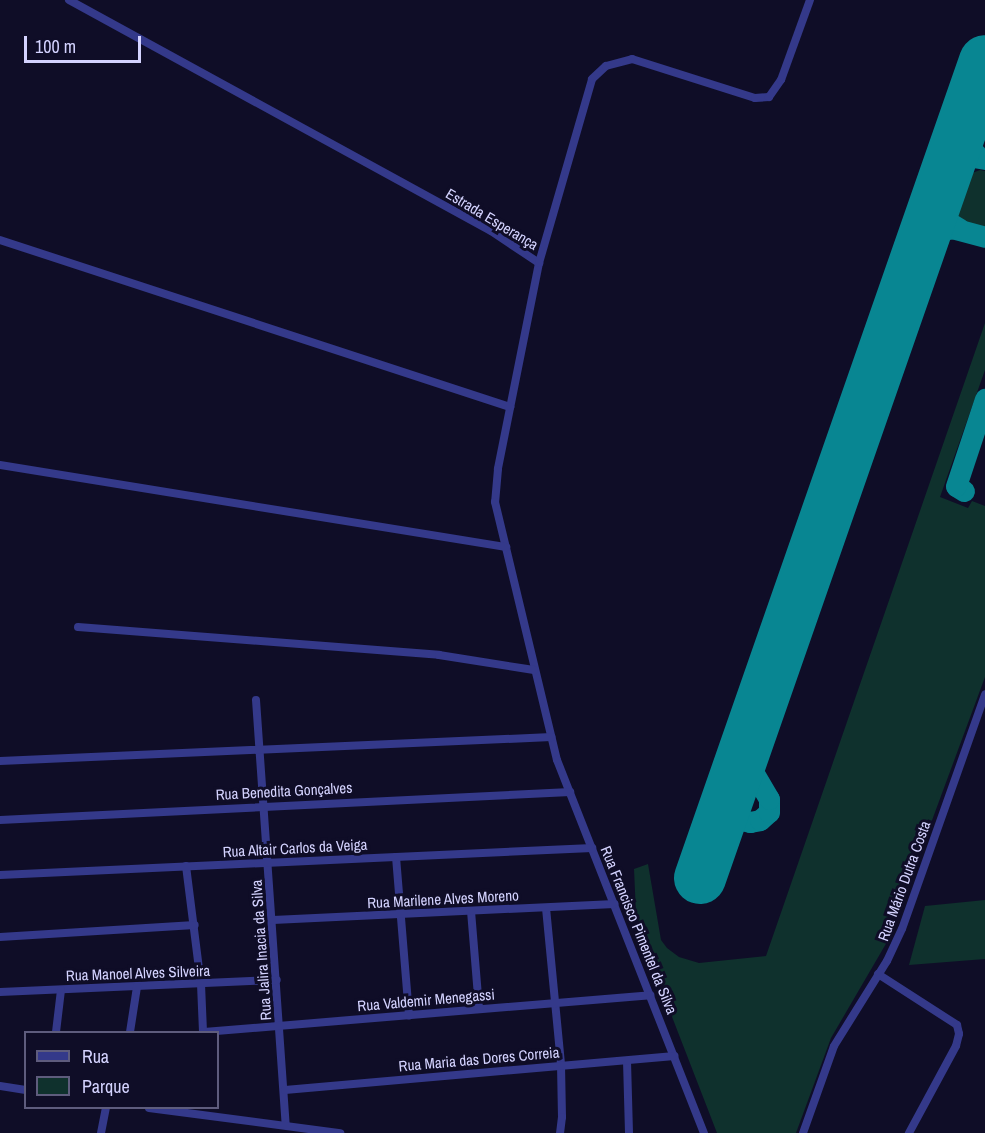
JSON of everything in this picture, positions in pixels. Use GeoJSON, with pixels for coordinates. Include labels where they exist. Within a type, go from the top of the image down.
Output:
{"type":"FeatureCollection","features":[{"type":"Feature","properties":{"kind":"street","name":"Estrada Esperança"},"geometry":{"type":"LineString","coordinates":[[69,0],[491,231],[539,263],[498,469],[495,502],[551,737]]}},
{"type":"Feature","properties":{"kind":"street"},"geometry":{"type":"LineString","coordinates":[[539,263],[592,79],[606,66],[632,59],[755,98],[770,97],[781,80],[810,0]]}},
{"type":"Feature","properties":{"kind":"street"},"geometry":{"type":"LineString","coordinates":[[0,240],[510,407]]}},
{"type":"Feature","properties":{"kind":"street"},"geometry":{"type":"LineString","coordinates":[[0,465],[506,547]]}},
{"type":"Feature","properties":{"kind":"street"},"geometry":{"type":"LineString","coordinates":[[78,627],[439,655],[534,670]]}},
{"type":"Feature","properties":{"kind":"street","name":"Rua Mário Dutra Costa"},"geometry":{"type":"LineString","coordinates":[[803,1133],[834,1046],[879,974],[902,929],[985,694]]}},
{"type":"Feature","properties":{"kind":"street","name":"Rua Jalira Inacia da Silva"},"geometry":{"type":"LineString","coordinates":[[256,700],[281,1026],[286,1125]]}},
{"type":"Feature","properties":{"kind":"street"},"geometry":{"type":"LineString","coordinates":[[0,761],[551,737]]}},
{"type":"Feature","properties":{"kind":"street","name":"Rua Francisco Pimentel da Silva"},"geometry":{"type":"LineString","coordinates":[[551,737],[570,792],[704,1133]]}},
{"type":"Feature","properties":{"kind":"street","name":"Rua Benedita Gonçalves"},"geometry":{"type":"LineString","coordinates":[[0,820],[570,792]]}},
{"type":"Feature","properties":{"kind":"street","name":"Rua Altair Carlos da Veiga"},"geometry":{"type":"LineString","coordinates":[[0,875],[592,848]]}},
{"type":"Feature","properties":{"kind":"street"},"geometry":{"type":"LineString","coordinates":[[396,857],[409,1015]]}},
{"type":"Feature","properties":{"kind":"street"},"geometry":{"type":"LineString","coordinates":[[186,866],[195,925],[203,1031]]}},
{"type":"Feature","properties":{"kind":"street","name":"Rua Marilene Alves Moreno"},"geometry":{"type":"LineString","coordinates":[[273,921],[615,904]]}},
{"type":"Feature","properties":{"kind":"street"},"geometry":{"type":"LineString","coordinates":[[546,908],[561,1065],[560,1133]]}},
{"type":"Feature","properties":{"kind":"street"},"geometry":{"type":"LineString","coordinates":[[471,911],[479,1009]]}},
{"type":"Feature","properties":{"kind":"street"},"geometry":{"type":"LineString","coordinates":[[0,937],[195,925]]}},
{"type":"Feature","properties":{"kind":"street"},"geometry":{"type":"LineString","coordinates":[[879,974],[957,1025],[959,1034],[956,1046],[909,1133]]}},
{"type":"Feature","properties":{"kind":"street","name":"Rua Manoel Alves Silveira"},"geometry":{"type":"LineString","coordinates":[[0,992],[276,980]]}},
{"type":"Feature","properties":{"kind":"street"},"geometry":{"type":"LineString","coordinates":[[130,1031],[137,987]]}},
{"type":"Feature","properties":{"kind":"street"},"geometry":{"type":"LineString","coordinates":[[56,1031],[61,990]]}},
{"type":"Feature","properties":{"kind":"street","name":"Rua Valdemir Menegassi"},"geometry":{"type":"LineString","coordinates":[[216,1031],[650,995]]}},
{"type":"Feature","properties":{"kind":"street","name":"Rua Maria das Dores Correia"},"geometry":{"type":"LineString","coordinates":[[285,1090],[675,1056]]}},
{"type":"Feature","properties":{"kind":"street"},"geometry":{"type":"LineString","coordinates":[[627,1061],[629,1133]]}},
{"type":"Feature","properties":{"kind":"street"},"geometry":{"type":"LineString","coordinates":[[0,1086],[24,1090]]}},
{"type":"Feature","properties":{"kind":"street"},"geometry":{"type":"LineString","coordinates":[[101,1133],[106,1109]]}},
{"type":"Feature","properties":{"kind":"street"},"geometry":{"type":"LineString","coordinates":[[170,1109],[340,1133]]}},
{"type":"Feature","properties":{"kind":"green space"},"geometry":{"type":"Polygon","coordinates":[[[980,170],[985,171],[985,230],[949,218],[958,189],[967,175],[980,170]]]}},
{"type":"Feature","properties":{"kind":"green space"},"geometry":{"type":"Polygon","coordinates":[[[985,323],[985,370],[940,497],[968,508],[972,501],[985,506],[985,677],[887,942],[831,1038],[796,1133],[717,1133],[650,960],[636,914],[634,869],[648,864],[661,940],[679,957],[699,963],[766,956],[985,323]]]}},
{"type":"Feature","properties":{"kind":"green space"},"geometry":{"type":"Polygon","coordinates":[[[985,900],[985,959],[909,965],[925,906],[985,900]]]}},
{"type":"Feature","properties":{"kind":"taxiway"},"geometry":{"type":"LineString","coordinates":[[962,126],[964,142],[979,157]]}},
{"type":"Feature","properties":{"kind":"taxiway"},"geometry":{"type":"LineString","coordinates":[[945,174],[953,164],[963,159],[973,157],[985,159]]}},
{"type":"Feature","properties":{"kind":"taxiway"},"geometry":{"type":"LineString","coordinates":[[936,202],[945,220],[960,229]]}},
{"type":"Feature","properties":{"kind":"taxiway"},"geometry":{"type":"LineString","coordinates":[[925,233],[952,228],[985,237]]}},
{"type":"Feature","properties":{"kind":"taxiway"},"geometry":{"type":"LineString","coordinates":[[964,491],[956,486],[985,399]]}},
{"type":"Feature","properties":{"kind":"taxiway"},"geometry":{"type":"LineString","coordinates":[[722,815],[750,822],[760,820],[769,812],[769,799],[746,760],[746,747]]}},
{"type":"Feature","properties":{"kind":"runway"},"geometry":{"type":"LineString","coordinates":[[700,878],[985,61]]}}]}
